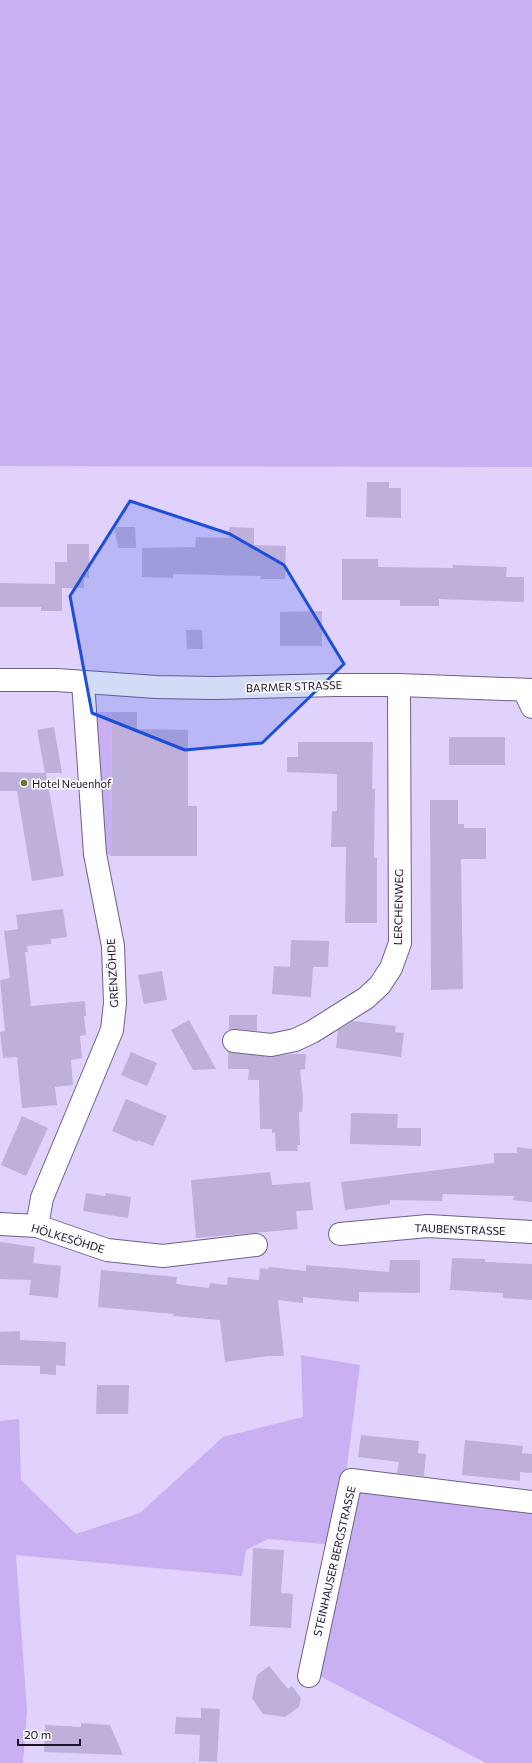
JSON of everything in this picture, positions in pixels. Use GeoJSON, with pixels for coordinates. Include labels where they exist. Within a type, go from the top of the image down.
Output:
{"type":"FeatureCollection","features":[{"type":"Feature","properties":{"kind":"street","name":"BARMER STRASSE"},"geometry":{"type":"LineString","coordinates":[[0,680],[57,680],[156,687],[213,688],[399,685],[529,696]]}},
{"type":"Feature","properties":{"kind":"street","name":"GRENZÖHDE"},"geometry":{"type":"LineString","coordinates":[[37,1226],[42,1198],[112,1030],[115,1003],[113,946],[95,854],[83,682]]}},
{"type":"Feature","properties":{"kind":"street","name":"LERCHENWEG"},"geometry":{"type":"LineString","coordinates":[[234,1042],[271,1045],[295,1040],[306,1035],[366,998],[380,985],[391,968],[400,943],[399,685]]}},
{"type":"Feature","properties":{"kind":"street","name":"HÖLKESÖHDE"},"geometry":{"type":"LineString","coordinates":[[0,1224],[37,1226],[107,1250],[163,1256],[256,1245]]}},
{"type":"Feature","properties":{"kind":"street","name":"TAUBENSTRASSE"},"geometry":{"type":"LineString","coordinates":[[340,1234],[428,1226],[532,1232]]}},
{"type":"Feature","properties":{"kind":"street","name":"STEINHAUSER BERGSTRASSE"},"geometry":{"type":"LineString","coordinates":[[309,1676],[351,1480],[532,1502]]}},
{"type":"Feature","properties":{"kind":"highlighted area"},"geometry":{"type":"Polygon","coordinates":[[[130,501],[230,534],[284,565],[344,664],[262,743],[185,750],[92,713],[70,596],[130,501]]]}},
{"type":"Feature","properties":{"kind":"shaded area"},"geometry":{"type":"Polygon","coordinates":[[[0,0],[532,0],[532,467],[0,466],[0,0]]]}},
{"type":"Feature","properties":{"kind":"shaded area"},"geometry":{"type":"Polygon","coordinates":[[[93,712],[112,712],[111,856],[103,851],[93,712]]]}},
{"type":"Feature","properties":{"kind":"shaded area"},"geometry":{"type":"Polygon","coordinates":[[[301,1355],[360,1365],[345,1482],[335,1545],[268,1539],[246,1550],[242,1576],[16,1555],[27,1711],[23,1763],[0,1763],[0,1421],[19,1419],[21,1480],[76,1534],[140,1513],[223,1437],[303,1417],[301,1355]]]}},
{"type":"Feature","properties":{"kind":"shaded area"},"geometry":{"type":"Polygon","coordinates":[[[347,1484],[532,1505],[532,1763],[486,1763],[316,1674],[347,1484]]]}},
{"type":"Feature","properties":{"kind":"building"},"geometry":{"type":"Polygon","coordinates":[[[367,482],[389,482],[389,488],[401,488],[401,518],[366,517],[367,482]]]}},
{"type":"Feature","properties":{"kind":"building"},"geometry":{"type":"Polygon","coordinates":[[[114,527],[135,527],[136,548],[118,548],[114,527]]]}},
{"type":"Feature","properties":{"kind":"building"},"geometry":{"type":"Polygon","coordinates":[[[229,527],[254,528],[254,545],[286,546],[285,579],[260,579],[261,576],[173,574],[173,578],[142,577],[142,548],[195,547],[196,537],[229,538],[229,527]]]}},
{"type":"Feature","properties":{"kind":"building"},"geometry":{"type":"Polygon","coordinates":[[[67,544],[89,544],[89,578],[84,578],[84,588],[62,588],[62,611],[41,611],[41,607],[0,607],[0,583],[55,584],[55,562],[67,562],[67,544]]]}},
{"type":"Feature","properties":{"kind":"building"},"geometry":{"type":"Polygon","coordinates":[[[342,559],[378,559],[378,567],[453,568],[453,565],[507,567],[506,577],[524,577],[524,602],[439,599],[439,606],[400,606],[400,600],[342,600],[342,559]]]}},
{"type":"Feature","properties":{"kind":"building"},"geometry":{"type":"Polygon","coordinates":[[[322,611],[322,646],[280,646],[280,612],[322,611]]]}},
{"type":"Feature","properties":{"kind":"building"},"geometry":{"type":"Polygon","coordinates":[[[186,630],[202,630],[203,649],[187,649],[186,630]]]}},
{"type":"Feature","properties":{"kind":"building"},"geometry":{"type":"Polygon","coordinates":[[[112,712],[137,712],[137,729],[188,730],[188,806],[197,806],[197,856],[111,856],[112,712]]]}},
{"type":"Feature","properties":{"kind":"building"},"geometry":{"type":"Polygon","coordinates":[[[54,727],[62,773],[46,773],[64,876],[32,881],[17,791],[0,791],[0,772],[45,773],[37,730],[54,727]]]}},
{"type":"Feature","properties":{"kind":"building"},"geometry":{"type":"Polygon","coordinates":[[[449,737],[505,737],[505,765],[449,765],[449,737]]]}},
{"type":"Feature","properties":{"kind":"building"},"geometry":{"type":"Polygon","coordinates":[[[298,742],[373,742],[372,789],[375,789],[374,858],[377,858],[377,923],[345,923],[346,847],[331,847],[332,811],[337,811],[337,774],[287,772],[287,757],[298,757],[298,742]]]}},
{"type":"Feature","properties":{"kind":"building"},"geometry":{"type":"Polygon","coordinates":[[[430,800],[458,800],[458,824],[464,824],[464,828],[486,828],[486,859],[461,859],[463,989],[431,990],[430,800]]]}},
{"type":"Feature","properties":{"kind":"building"},"geometry":{"type":"Polygon","coordinates":[[[63,909],[67,937],[51,939],[51,944],[27,946],[28,952],[25,952],[31,1006],[85,1001],[86,1016],[84,1016],[86,1035],[80,1036],[82,1058],[71,1060],[73,1085],[55,1087],[57,1105],[22,1108],[17,1057],[3,1058],[0,1032],[5,1031],[0,980],[10,978],[4,931],[18,929],[16,915],[63,909]]]}},
{"type":"Feature","properties":{"kind":"building"},"geometry":{"type":"Polygon","coordinates":[[[291,940],[329,941],[328,967],[313,967],[311,997],[272,994],[274,966],[290,967],[291,940]]]}},
{"type":"Feature","properties":{"kind":"building"},"geometry":{"type":"Polygon","coordinates":[[[162,971],[167,1000],[144,1004],[138,975],[162,971]]]}},
{"type":"Feature","properties":{"kind":"building"},"geometry":{"type":"Polygon","coordinates":[[[229,1015],[257,1015],[257,1031],[235,1029],[229,1030],[229,1015]]]}},
{"type":"Feature","properties":{"kind":"building"},"geometry":{"type":"Polygon","coordinates":[[[189,1020],[216,1069],[193,1070],[171,1030],[189,1020]]]}},
{"type":"Feature","properties":{"kind":"building"},"geometry":{"type":"Polygon","coordinates":[[[353,1021],[396,1026],[395,1032],[404,1033],[401,1057],[336,1048],[338,1030],[353,1021]]]}},
{"type":"Feature","properties":{"kind":"building"},"geometry":{"type":"Polygon","coordinates":[[[131,1052],[157,1063],[147,1086],[121,1075],[131,1052]]]}},
{"type":"Feature","properties":{"kind":"building"},"geometry":{"type":"Polygon","coordinates":[[[228,1052],[270,1057],[291,1054],[306,1054],[305,1069],[300,1070],[303,1099],[302,1112],[299,1112],[300,1145],[297,1145],[298,1151],[276,1151],[275,1133],[272,1133],[272,1129],[260,1129],[259,1080],[248,1080],[249,1069],[228,1069],[228,1052]]]}},
{"type":"Feature","properties":{"kind":"building"},"geometry":{"type":"Polygon","coordinates":[[[126,1099],[167,1116],[153,1146],[138,1140],[137,1142],[112,1131],[126,1099]]]}},
{"type":"Feature","properties":{"kind":"building"},"geometry":{"type":"Polygon","coordinates":[[[351,1113],[398,1114],[397,1128],[421,1128],[421,1146],[350,1144],[351,1113]]]}},
{"type":"Feature","properties":{"kind":"building"},"geometry":{"type":"Polygon","coordinates":[[[22,1116],[48,1128],[26,1176],[1,1165],[22,1116]]]}},
{"type":"Feature","properties":{"kind":"building"},"geometry":{"type":"Polygon","coordinates":[[[517,1147],[532,1149],[532,1202],[513,1200],[514,1196],[443,1194],[442,1201],[390,1200],[390,1204],[345,1210],[341,1182],[494,1163],[494,1153],[517,1153],[517,1147]]]}},
{"type":"Feature","properties":{"kind":"building"},"geometry":{"type":"Polygon","coordinates":[[[270,1172],[272,1185],[310,1182],[313,1210],[296,1211],[298,1229],[196,1238],[191,1180],[270,1172]]]}},
{"type":"Feature","properties":{"kind":"building"},"geometry":{"type":"Polygon","coordinates":[[[86,1193],[105,1196],[106,1193],[131,1197],[128,1218],[83,1211],[86,1193]]]}},
{"type":"Feature","properties":{"kind":"building"},"geometry":{"type":"Polygon","coordinates":[[[0,1242],[35,1247],[33,1263],[61,1266],[58,1298],[29,1295],[31,1280],[0,1279],[0,1242]]]}},
{"type":"Feature","properties":{"kind":"building"},"geometry":{"type":"Polygon","coordinates":[[[452,1258],[485,1259],[485,1262],[532,1264],[532,1300],[503,1298],[503,1293],[450,1290],[452,1258]]]}},
{"type":"Feature","properties":{"kind":"building"},"geometry":{"type":"Polygon","coordinates":[[[390,1260],[420,1260],[420,1293],[359,1292],[359,1302],[303,1297],[303,1303],[278,1300],[284,1356],[268,1356],[225,1362],[220,1320],[98,1307],[101,1270],[177,1277],[176,1284],[209,1288],[210,1283],[227,1285],[228,1277],[259,1280],[260,1268],[268,1269],[269,1267],[306,1271],[306,1265],[389,1272],[390,1260]]]}},
{"type":"Feature","properties":{"kind":"building"},"geometry":{"type":"Polygon","coordinates":[[[20,1331],[20,1340],[66,1342],[65,1366],[56,1365],[56,1375],[40,1374],[40,1366],[0,1365],[0,1332],[20,1331]]]}},
{"type":"Feature","properties":{"kind":"building"},"geometry":{"type":"Polygon","coordinates":[[[97,1385],[129,1385],[128,1414],[96,1414],[97,1385]]]}},
{"type":"Feature","properties":{"kind":"building"},"geometry":{"type":"Polygon","coordinates":[[[361,1435],[419,1441],[418,1453],[426,1454],[424,1476],[397,1473],[399,1462],[358,1457],[361,1435]]]}},
{"type":"Feature","properties":{"kind":"building"},"geometry":{"type":"Polygon","coordinates":[[[465,1440],[523,1446],[522,1453],[532,1454],[532,1473],[520,1472],[520,1481],[462,1475],[465,1440]]]}},
{"type":"Feature","properties":{"kind":"building"},"geometry":{"type":"Polygon","coordinates":[[[253,1548],[284,1550],[281,1593],[293,1594],[291,1628],[250,1626],[253,1548]]]}},
{"type":"Feature","properties":{"kind":"building"},"geometry":{"type":"Polygon","coordinates":[[[269,1666],[288,1689],[292,1686],[301,1698],[299,1707],[285,1717],[263,1714],[252,1698],[257,1675],[269,1666]]]}},
{"type":"Feature","properties":{"kind":"building"},"geometry":{"type":"Polygon","coordinates":[[[201,1708],[220,1709],[217,1762],[199,1761],[200,1735],[175,1734],[176,1717],[201,1718],[201,1708]]]}},
{"type":"Feature","properties":{"kind":"building"},"geometry":{"type":"Polygon","coordinates":[[[81,1723],[110,1725],[123,1755],[44,1752],[45,1725],[81,1727],[81,1723]]]}},
{"type":"Feature","properties":{"kind":"place","name":"Hotel Neuenhof"},"geometry":{"type":"Point","coordinates":[24,783]}}]}
